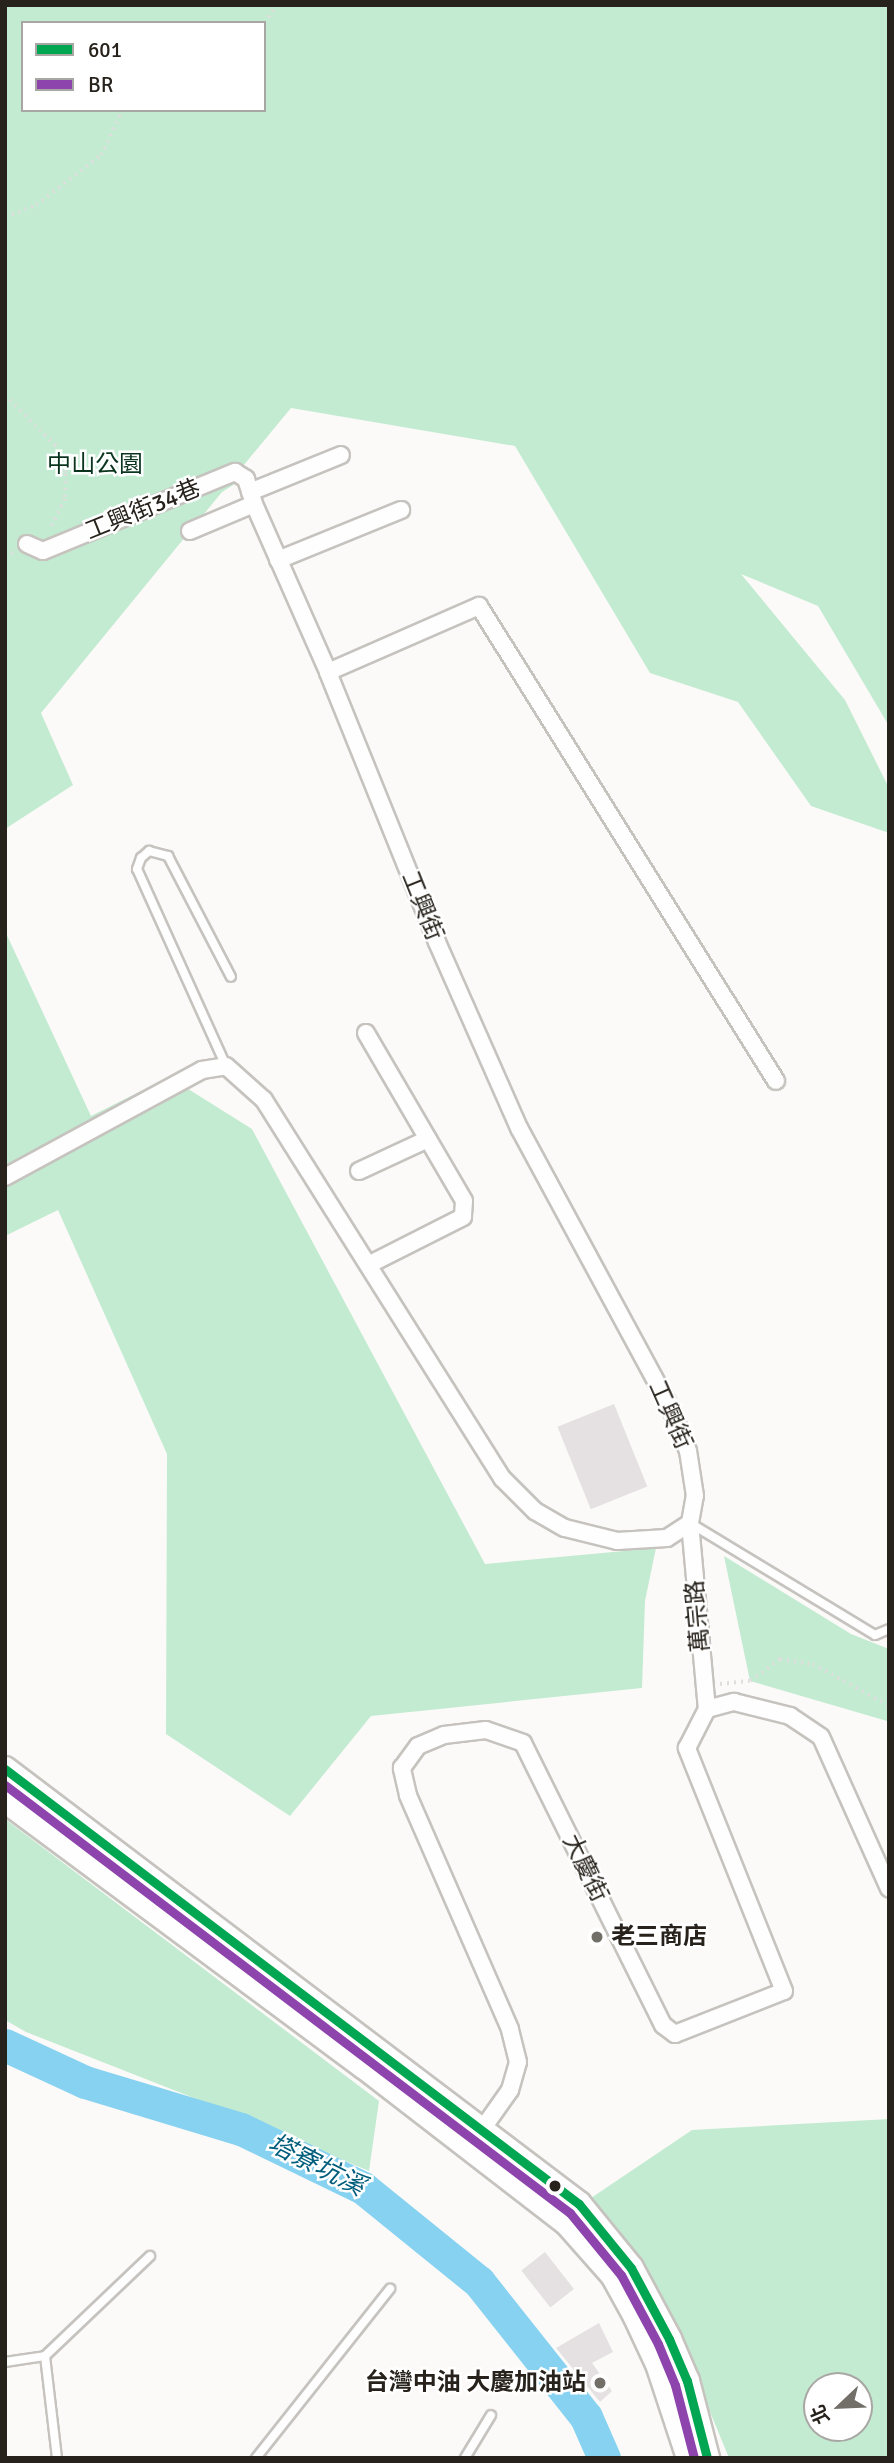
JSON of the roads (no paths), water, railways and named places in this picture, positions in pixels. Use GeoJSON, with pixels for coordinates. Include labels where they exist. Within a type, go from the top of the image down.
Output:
{"type":"FeatureCollection","features":[{"type":"Feature","properties":{"kind":"main road"},"geometry":{"type":"LineString","coordinates":[[5,1769],[476,2138],[567,2223],[613,2275],[658,2364],[689,2458]]}},
{"type":"Feature","properties":{"kind":"main road"},"geometry":{"type":"LineString","coordinates":[[5,1800],[476,2138],[579,2204],[631,2268],[669,2339],[687,2381],[708,2458]]}},
{"type":"Feature","properties":{"kind":"street"},"geometry":{"type":"LineString","coordinates":[[190,531],[341,455]]}},
{"type":"Feature","properties":{"kind":"street","name":"工興街34巷"},"geometry":{"type":"LineString","coordinates":[[27,544],[43,551],[235,472],[246,479],[252,498]]}},
{"type":"Feature","properties":{"kind":"street","name":"工興街"},"geometry":{"type":"LineString","coordinates":[[252,498],[328,672],[436,942],[519,1128],[671,1409],[688,1451],[695,1496],[690,1523]]}},
{"type":"Feature","properties":{"kind":"street"},"geometry":{"type":"LineString","coordinates":[[278,560],[401,510]]}},
{"type":"Feature","properties":{"kind":"street"},"geometry":{"type":"LineString","coordinates":[[328,672],[479,606],[776,1081]]}},
{"type":"Feature","properties":{"kind":"street"},"geometry":{"type":"LineString","coordinates":[[366,1033],[464,1201],[463,1217],[368,1265]]}},
{"type":"Feature","properties":{"kind":"street"},"geometry":{"type":"LineString","coordinates":[[5,1177],[202,1070],[226,1066],[264,1100],[502,1478],[534,1511],[565,1528],[617,1541],[667,1538],[690,1523]]}},
{"type":"Feature","properties":{"kind":"street"},"geometry":{"type":"LineString","coordinates":[[359,1171],[428,1139]]}},
{"type":"Feature","properties":{"kind":"street","name":"萬宗路"},"geometry":{"type":"LineString","coordinates":[[690,1523],[707,1709]]}},
{"type":"Feature","properties":{"kind":"street"},"geometry":{"type":"LineString","coordinates":[[707,1709],[734,1702],[789,1716],[821,1737],[889,1888]]}},
{"type":"Feature","properties":{"kind":"street","name":"大慶街"},"geometry":{"type":"LineString","coordinates":[[476,2138],[510,2090],[518,2062],[510,2029],[408,1795],[402,1768],[418,1746],[444,1735],[486,1730],[523,1743],[663,2025],[675,2034],[784,1991],[687,1748],[707,1709]]}},
{"type":"Feature","properties":{"kind":"lane"},"geometry":{"type":"LineString","coordinates":[[226,1066],[137,869],[141,858],[149,851],[168,856],[231,977]]}},
{"type":"Feature","properties":{"kind":"lane"},"geometry":{"type":"LineString","coordinates":[[690,1523],[875,1635],[889,1629]]}},
{"type":"Feature","properties":{"kind":"lane"},"geometry":{"type":"LineString","coordinates":[[5,2362],[46,2356],[150,2256]]}},
{"type":"Feature","properties":{"kind":"lane"},"geometry":{"type":"LineString","coordinates":[[256,2458],[390,2289]]}},
{"type":"Feature","properties":{"kind":"lane"},"geometry":{"type":"LineString","coordinates":[[46,2356],[57,2458]]}},
{"type":"Feature","properties":{"kind":"lane"},"geometry":{"type":"LineString","coordinates":[[465,2458],[491,2415]]}},
{"type":"Feature","properties":{"kind":"waterway","name":"塔寮坑溪"},"geometry":{"type":"LineString","coordinates":[[5,2045],[85,2082],[241,2129],[363,2188],[479,2282],[586,2417],[604,2458]]}},
{"type":"Feature","properties":{"kind":"place","name":"老三商店"},"geometry":{"type":"Point","coordinates":[597,1937]}},
{"type":"Feature","properties":{"kind":"place","name":"台灣中油 大慶加油站"},"geometry":{"type":"Point","coordinates":[600,2383]}},
{"type":"Feature","properties":{"kind":"park label","name":"中山公園"},"geometry":{"type":"Point","coordinates":[95,465]}}]}
